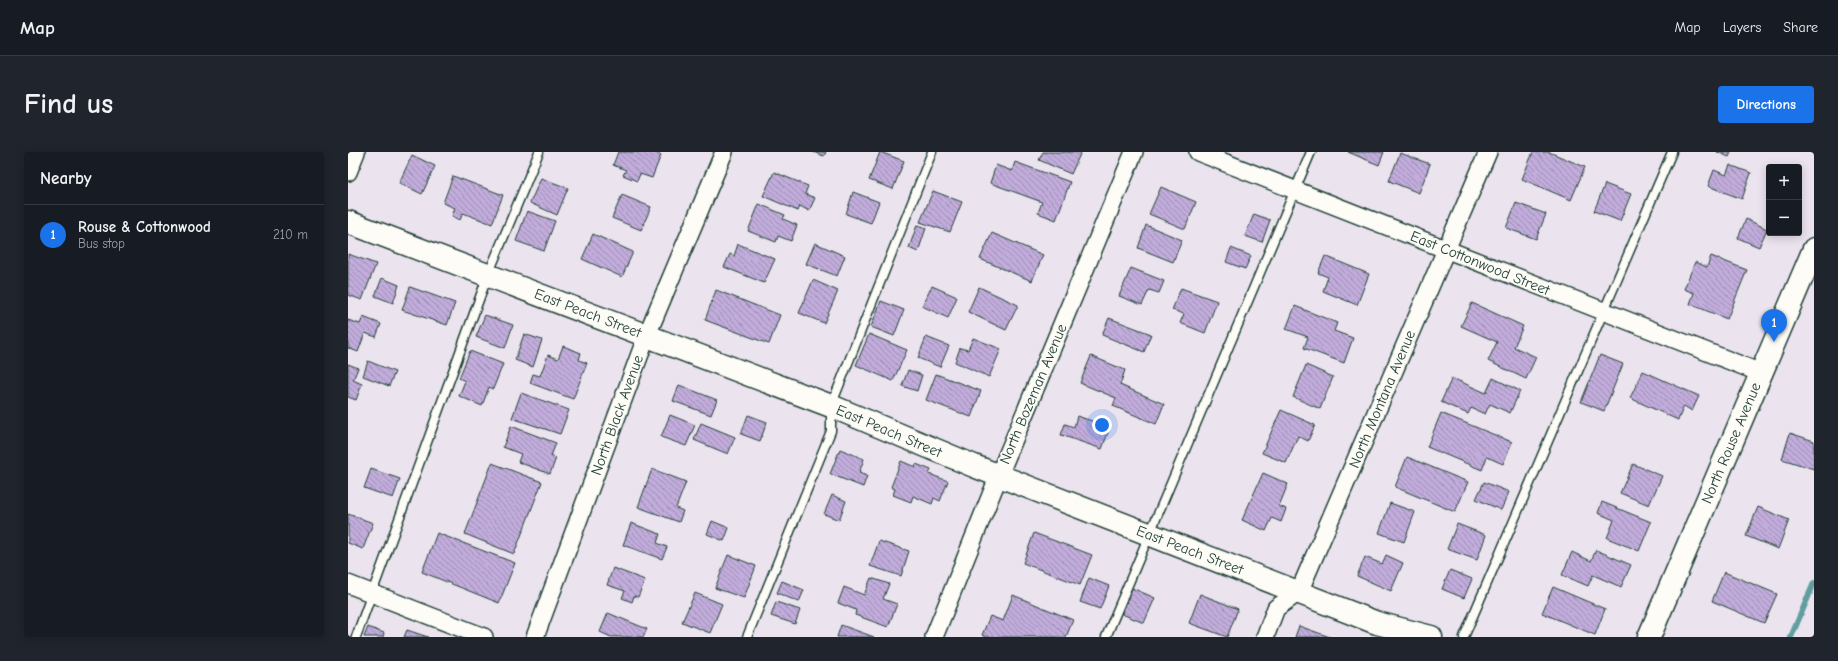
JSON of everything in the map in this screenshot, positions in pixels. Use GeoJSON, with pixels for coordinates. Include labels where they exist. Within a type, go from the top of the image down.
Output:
{"type":"FeatureCollection","features":[{"type":"Feature","properties":{"kind":"main road","name":"East Peach Street"},"geometry":{"type":"LineString","coordinates":[[348,222],[831,406],[998,476],[1377,623],[1431,637]]}},
{"type":"Feature","properties":{"kind":"main road","name":"North Rouse Avenue"},"geometry":{"type":"LineString","coordinates":[[1649,637],[1814,249]]}},
{"type":"Feature","properties":{"kind":"street"},"geometry":{"type":"LineString","coordinates":[[348,172],[356,152]]}},
{"type":"Feature","properties":{"kind":"street","name":"North Black Avenue"},"geometry":{"type":"LineString","coordinates":[[535,637],[647,335],[724,152]]}},
{"type":"Feature","properties":{"kind":"street","name":"North Bozeman Avenue"},"geometry":{"type":"LineString","coordinates":[[934,637],[998,476],[1134,152]]}},
{"type":"Feature","properties":{"kind":"street","name":"East Cottonwood Street"},"geometry":{"type":"LineString","coordinates":[[1198,152],[1761,373]]}},
{"type":"Feature","properties":{"kind":"street","name":"North Montana Avenue"},"geometry":{"type":"LineString","coordinates":[[1299,592],[1488,152]]}},
{"type":"Feature","properties":{"kind":"street"},"geometry":{"type":"LineString","coordinates":[[348,584],[484,637]]}},
{"type":"Feature","properties":{"kind":"street"},"geometry":{"type":"LineString","coordinates":[[1265,637],[1276,608],[1299,592]]}},
{"type":"Feature","properties":{"kind":"lane"},"geometry":{"type":"LineString","coordinates":[[356,637],[488,275],[539,152]]}},
{"type":"Feature","properties":{"kind":"lane"},"geometry":{"type":"LineString","coordinates":[[747,637],[831,431],[831,406],[932,152]]}},
{"type":"Feature","properties":{"kind":"lane"},"geometry":{"type":"LineString","coordinates":[[1106,637],[1311,152]]}},
{"type":"Feature","properties":{"kind":"lane"},"geometry":{"type":"LineString","coordinates":[[1464,637],[1672,152]]}},
{"type":"Feature","properties":{"kind":"building"},"geometry":{"type":"Polygon","coordinates":[[[618,152],[655,152],[661,155],[652,178],[640,174],[637,181],[623,175],[626,170],[613,165],[618,152]]]}},
{"type":"Feature","properties":{"kind":"building"},"geometry":{"type":"Polygon","coordinates":[[[813,152],[826,152],[824,156],[813,152]]]}},
{"type":"Feature","properties":{"kind":"building"},"geometry":{"type":"Polygon","coordinates":[[[880,152],[904,161],[893,189],[869,180],[880,152]]]}},
{"type":"Feature","properties":{"kind":"building"},"geometry":{"type":"Polygon","coordinates":[[[1043,152],[1081,152],[1071,174],[1039,160],[1043,152]]]}},
{"type":"Feature","properties":{"kind":"building"},"geometry":{"type":"Polygon","coordinates":[[[1348,152],[1384,152],[1379,165],[1348,152]]]}},
{"type":"Feature","properties":{"kind":"building"},"geometry":{"type":"Polygon","coordinates":[[[1533,152],[1549,152],[1585,167],[1571,200],[1522,179],[1533,152]]]}},
{"type":"Feature","properties":{"kind":"building"},"geometry":{"type":"Polygon","coordinates":[[[1717,152],[1731,152],[1729,157],[1717,152]]]}},
{"type":"Feature","properties":{"kind":"building"},"geometry":{"type":"Polygon","coordinates":[[[1400,153],[1430,164],[1419,193],[1389,181],[1400,153]]]}},
{"type":"Feature","properties":{"kind":"building"},"geometry":{"type":"Polygon","coordinates":[[[412,155],[435,166],[422,194],[399,183],[412,155]]]}},
{"type":"Feature","properties":{"kind":"building"},"geometry":{"type":"Polygon","coordinates":[[[1015,162],[1070,182],[1056,220],[1038,213],[1042,202],[990,183],[996,165],[1012,171],[1015,162]]]}},
{"type":"Feature","properties":{"kind":"building"},"geometry":{"type":"Polygon","coordinates":[[[1730,165],[1751,173],[1742,199],[1708,186],[1714,170],[1726,175],[1730,165]]]}},
{"type":"Feature","properties":{"kind":"building"},"geometry":{"type":"Polygon","coordinates":[[[774,172],[808,186],[805,194],[815,198],[809,211],[800,206],[798,211],[763,196],[774,172]]]}},
{"type":"Feature","properties":{"kind":"building"},"geometry":{"type":"Polygon","coordinates":[[[453,176],[503,195],[492,224],[463,213],[460,220],[452,216],[455,208],[443,203],[453,176]]]}},
{"type":"Feature","properties":{"kind":"building"},"geometry":{"type":"Polygon","coordinates":[[[541,178],[568,188],[557,215],[530,203],[541,178]]]}},
{"type":"Feature","properties":{"kind":"building"},"geometry":{"type":"Polygon","coordinates":[[[1605,184],[1631,194],[1620,221],[1594,211],[1605,184]]]}},
{"type":"Feature","properties":{"kind":"building"},"geometry":{"type":"Polygon","coordinates":[[[1161,187],[1196,202],[1185,229],[1149,214],[1161,187]]]}},
{"type":"Feature","properties":{"kind":"building"},"geometry":{"type":"Polygon","coordinates":[[[933,191],[962,202],[950,232],[920,222],[933,191]]]}},
{"type":"Feature","properties":{"kind":"building"},"geometry":{"type":"Polygon","coordinates":[[[853,192],[879,202],[871,223],[846,214],[853,192]]]}},
{"type":"Feature","properties":{"kind":"building"},"geometry":{"type":"Polygon","coordinates":[[[622,195],[651,207],[641,230],[612,218],[622,195]]]}},
{"type":"Feature","properties":{"kind":"building"},"geometry":{"type":"Polygon","coordinates":[[[1516,203],[1546,214],[1536,239],[1506,228],[1516,203]]]}},
{"type":"Feature","properties":{"kind":"building"},"geometry":{"type":"Polygon","coordinates":[[[759,204],[785,215],[783,219],[797,225],[791,241],[778,236],[776,242],[748,231],[759,204]]]}},
{"type":"Feature","properties":{"kind":"building"},"geometry":{"type":"Polygon","coordinates":[[[527,211],[555,221],[544,251],[516,241],[527,211]]]}},
{"type":"Feature","properties":{"kind":"building"},"geometry":{"type":"Polygon","coordinates":[[[1254,214],[1270,220],[1262,242],[1245,236],[1254,214]]]}},
{"type":"Feature","properties":{"kind":"building"},"geometry":{"type":"Polygon","coordinates":[[[1746,219],[1766,229],[1759,247],[1738,238],[1746,219]]]}},
{"type":"Feature","properties":{"kind":"building"},"geometry":{"type":"Polygon","coordinates":[[[917,225],[926,228],[918,252],[909,248],[917,225]]]}},
{"type":"Feature","properties":{"kind":"building"},"geometry":{"type":"Polygon","coordinates":[[[1146,225],[1182,240],[1173,262],[1138,248],[1146,225]]]}},
{"type":"Feature","properties":{"kind":"building"},"geometry":{"type":"Polygon","coordinates":[[[992,233],[1043,255],[1032,281],[980,259],[992,233]]]}},
{"type":"Feature","properties":{"kind":"building"},"geometry":{"type":"Polygon","coordinates":[[[593,234],[633,252],[622,277],[582,259],[593,234]]]}},
{"type":"Feature","properties":{"kind":"building"},"geometry":{"type":"Polygon","coordinates":[[[815,243],[845,256],[837,276],[806,264],[815,243]]]}},
{"type":"Feature","properties":{"kind":"building"},"geometry":{"type":"Polygon","coordinates":[[[738,244],[775,259],[764,283],[724,267],[730,254],[734,256],[738,244]]]}},
{"type":"Feature","properties":{"kind":"building"},"geometry":{"type":"Polygon","coordinates":[[[1231,248],[1251,256],[1245,269],[1226,262],[1231,248]]]}},
{"type":"Feature","properties":{"kind":"building"},"geometry":{"type":"Polygon","coordinates":[[[348,254],[376,264],[362,300],[348,295],[348,254]]]}},
{"type":"Feature","properties":{"kind":"building"},"geometry":{"type":"Polygon","coordinates":[[[1325,256],[1369,274],[1357,305],[1323,291],[1328,277],[1318,273],[1325,256]]]}},
{"type":"Feature","properties":{"kind":"building"},"geometry":{"type":"Polygon","coordinates":[[[1711,256],[1747,270],[1727,319],[1690,304],[1694,293],[1684,289],[1695,262],[1707,267],[1711,256]]]}},
{"type":"Feature","properties":{"kind":"building"},"geometry":{"type":"Polygon","coordinates":[[[1131,268],[1164,281],[1159,293],[1149,290],[1142,305],[1119,296],[1131,268]]]}},
{"type":"Feature","properties":{"kind":"building"},"geometry":{"type":"Polygon","coordinates":[[[382,278],[399,285],[393,303],[375,296],[382,278]]]}},
{"type":"Feature","properties":{"kind":"building"},"geometry":{"type":"Polygon","coordinates":[[[813,280],[838,291],[824,323],[799,313],[813,280]]]}},
{"type":"Feature","properties":{"kind":"building"},"geometry":{"type":"Polygon","coordinates":[[[932,286],[957,297],[948,318],[922,306],[932,286]]]}},
{"type":"Feature","properties":{"kind":"building"},"geometry":{"type":"Polygon","coordinates":[[[410,287],[455,303],[447,325],[402,310],[410,287]]]}},
{"type":"Feature","properties":{"kind":"building"},"geometry":{"type":"Polygon","coordinates":[[[979,287],[1018,305],[1006,330],[968,312],[979,287]]]}},
{"type":"Feature","properties":{"kind":"building"},"geometry":{"type":"Polygon","coordinates":[[[1181,288],[1217,301],[1205,333],[1180,323],[1184,314],[1172,310],[1181,288]]]}},
{"type":"Feature","properties":{"kind":"building"},"geometry":{"type":"Polygon","coordinates":[[[716,290],[780,315],[769,344],[705,320],[716,290]]]}},
{"type":"Feature","properties":{"kind":"building"},"geometry":{"type":"Polygon","coordinates":[[[881,301],[904,310],[894,336],[871,327],[881,301]]]}},
{"type":"Feature","properties":{"kind":"building"},"geometry":{"type":"Polygon","coordinates":[[[1472,303],[1523,326],[1514,347],[1536,357],[1526,379],[1488,361],[1497,342],[1461,326],[1472,303]]]}},
{"type":"Feature","properties":{"kind":"building"},"geometry":{"type":"Polygon","coordinates":[[[1295,306],[1337,323],[1334,331],[1353,338],[1344,363],[1304,348],[1308,337],[1286,329],[1295,306]]]}},
{"type":"Feature","properties":{"kind":"building"},"geometry":{"type":"Polygon","coordinates":[[[485,315],[513,325],[505,348],[476,337],[485,315]]]}},
{"type":"Feature","properties":{"kind":"building"},"geometry":{"type":"Polygon","coordinates":[[[363,317],[381,324],[376,337],[365,333],[358,352],[348,348],[348,320],[360,324],[363,317]]]}},
{"type":"Feature","properties":{"kind":"building"},"geometry":{"type":"Polygon","coordinates":[[[1109,318],[1151,334],[1144,352],[1102,335],[1109,318]]]}},
{"type":"Feature","properties":{"kind":"building"},"geometry":{"type":"Polygon","coordinates":[[[524,334],[542,340],[533,367],[515,360],[524,334]]]}},
{"type":"Feature","properties":{"kind":"building"},"geometry":{"type":"Polygon","coordinates":[[[869,334],[907,350],[893,381],[856,365],[869,334]]]}},
{"type":"Feature","properties":{"kind":"building"},"geometry":{"type":"Polygon","coordinates":[[[926,337],[949,346],[940,367],[918,358],[926,337]]]}},
{"type":"Feature","properties":{"kind":"building"},"geometry":{"type":"Polygon","coordinates":[[[973,338],[1001,349],[989,377],[955,362],[960,348],[968,350],[973,338]]]}},
{"type":"Feature","properties":{"kind":"building"},"geometry":{"type":"Polygon","coordinates":[[[563,346],[581,353],[579,360],[587,363],[573,399],[530,383],[533,374],[540,376],[548,355],[558,359],[563,346]]]}},
{"type":"Feature","properties":{"kind":"building"},"geometry":{"type":"Polygon","coordinates":[[[470,351],[503,364],[493,389],[489,387],[482,406],[459,396],[465,381],[459,378],[470,351]]]}},
{"type":"Feature","properties":{"kind":"building"},"geometry":{"type":"Polygon","coordinates":[[[1600,355],[1623,364],[1604,411],[1581,402],[1600,355]]]}},
{"type":"Feature","properties":{"kind":"building"},"geometry":{"type":"Polygon","coordinates":[[[1091,356],[1125,370],[1120,385],[1164,404],[1156,424],[1113,406],[1116,398],[1080,383],[1091,356]]]}},
{"type":"Feature","properties":{"kind":"building"},"geometry":{"type":"Polygon","coordinates":[[[368,361],[395,372],[389,386],[363,376],[368,361]]]}},
{"type":"Feature","properties":{"kind":"building"},"geometry":{"type":"Polygon","coordinates":[[[348,364],[358,368],[353,380],[362,384],[356,400],[348,397],[348,364]]]}},
{"type":"Feature","properties":{"kind":"building"},"geometry":{"type":"Polygon","coordinates":[[[1306,365],[1333,377],[1320,409],[1293,397],[1306,365]]]}},
{"type":"Feature","properties":{"kind":"building"},"geometry":{"type":"Polygon","coordinates":[[[908,370],[922,375],[917,391],[902,386],[908,370]]]}},
{"type":"Feature","properties":{"kind":"building"},"geometry":{"type":"Polygon","coordinates":[[[1643,371],[1699,396],[1692,411],[1684,406],[1678,420],[1630,398],[1643,371]]]}},
{"type":"Feature","properties":{"kind":"building"},"geometry":{"type":"Polygon","coordinates":[[[936,374],[981,391],[971,417],[926,400],[936,374]]]}},
{"type":"Feature","properties":{"kind":"building"},"geometry":{"type":"Polygon","coordinates":[[[1452,378],[1486,393],[1493,378],[1520,391],[1510,413],[1490,404],[1485,414],[1471,408],[1468,414],[1441,402],[1452,378]]]}},
{"type":"Feature","properties":{"kind":"building"},"geometry":{"type":"Polygon","coordinates":[[[679,385],[717,400],[711,415],[673,401],[679,385]]]}},
{"type":"Feature","properties":{"kind":"building"},"geometry":{"type":"Polygon","coordinates":[[[521,393],[569,410],[560,434],[512,418],[521,393]]]}},
{"type":"Feature","properties":{"kind":"building"},"geometry":{"type":"Polygon","coordinates":[[[1281,410],[1315,425],[1308,441],[1298,436],[1286,463],[1262,453],[1281,410]]]}},
{"type":"Feature","properties":{"kind":"building"},"geometry":{"type":"Polygon","coordinates":[[[1441,413],[1512,442],[1503,464],[1487,457],[1482,470],[1427,447],[1441,413]]]}},
{"type":"Feature","properties":{"kind":"building"},"geometry":{"type":"Polygon","coordinates":[[[670,415],[695,425],[686,446],[661,437],[670,415]]]}},
{"type":"Feature","properties":{"kind":"building"},"geometry":{"type":"Polygon","coordinates":[[[748,415],[767,422],[760,441],[741,434],[748,415]]]}},
{"type":"Feature","properties":{"kind":"building"},"geometry":{"type":"Polygon","coordinates":[[[1077,416],[1110,427],[1102,449],[1061,435],[1065,424],[1074,427],[1077,416]]]}},
{"type":"Feature","properties":{"kind":"building"},"geometry":{"type":"Polygon","coordinates":[[[701,423],[735,437],[728,454],[694,440],[701,423]]]}},
{"type":"Feature","properties":{"kind":"building"},"geometry":{"type":"Polygon","coordinates":[[[511,426],[556,443],[551,456],[556,458],[550,474],[518,462],[521,454],[503,447],[511,426]]]}},
{"type":"Feature","properties":{"kind":"building"},"geometry":{"type":"Polygon","coordinates":[[[1790,433],[1814,441],[1814,469],[1782,459],[1790,433]]]}},
{"type":"Feature","properties":{"kind":"building"},"geometry":{"type":"Polygon","coordinates":[[[840,449],[864,459],[859,473],[867,476],[863,487],[830,474],[840,449]]]}},
{"type":"Feature","properties":{"kind":"building"},"geometry":{"type":"Polygon","coordinates":[[[1407,457],[1468,482],[1455,512],[1395,487],[1407,457]]]}},
{"type":"Feature","properties":{"kind":"building"},"geometry":{"type":"Polygon","coordinates":[[[901,461],[915,467],[916,464],[931,470],[929,474],[948,481],[940,501],[934,498],[932,504],[913,496],[911,502],[893,495],[895,489],[891,487],[901,461]]]}},
{"type":"Feature","properties":{"kind":"building"},"geometry":{"type":"Polygon","coordinates":[[[492,463],[542,482],[514,554],[465,534],[492,463]]]}},
{"type":"Feature","properties":{"kind":"building"},"geometry":{"type":"Polygon","coordinates":[[[1633,464],[1662,476],[1649,505],[1620,493],[1633,464]]]}},
{"type":"Feature","properties":{"kind":"building"},"geometry":{"type":"Polygon","coordinates":[[[371,469],[400,479],[393,498],[364,488],[371,469]]]}},
{"type":"Feature","properties":{"kind":"building"},"geometry":{"type":"Polygon","coordinates":[[[652,469],[686,482],[676,508],[683,511],[679,522],[638,507],[652,469]]]}},
{"type":"Feature","properties":{"kind":"building"},"geometry":{"type":"Polygon","coordinates":[[[1263,473],[1288,484],[1279,506],[1286,509],[1281,522],[1272,518],[1266,531],[1242,520],[1263,473]]]}},
{"type":"Feature","properties":{"kind":"building"},"geometry":{"type":"Polygon","coordinates":[[[1484,482],[1509,492],[1501,510],[1476,499],[1484,482]]]}},
{"type":"Feature","properties":{"kind":"building"},"geometry":{"type":"Polygon","coordinates":[[[832,495],[846,501],[839,520],[824,514],[832,495]]]}},
{"type":"Feature","properties":{"kind":"building"},"geometry":{"type":"Polygon","coordinates":[[[1602,502],[1651,522],[1639,551],[1607,538],[1614,520],[1598,513],[1602,502]]]}},
{"type":"Feature","properties":{"kind":"building"},"geometry":{"type":"Polygon","coordinates":[[[1390,503],[1415,512],[1404,542],[1379,533],[1390,503]]]}},
{"type":"Feature","properties":{"kind":"building"},"geometry":{"type":"Polygon","coordinates":[[[1758,507],[1789,520],[1778,549],[1746,536],[1758,507]]]}},
{"type":"Feature","properties":{"kind":"building"},"geometry":{"type":"Polygon","coordinates":[[[348,514],[373,523],[363,549],[348,543],[348,514]]]}},
{"type":"Feature","properties":{"kind":"building"},"geometry":{"type":"Polygon","coordinates":[[[712,521],[729,528],[724,541],[707,534],[712,521]]]}},
{"type":"Feature","properties":{"kind":"building"},"geometry":{"type":"Polygon","coordinates":[[[631,523],[660,534],[657,543],[667,547],[662,559],[623,545],[631,523]]]}},
{"type":"Feature","properties":{"kind":"building"},"geometry":{"type":"Polygon","coordinates":[[[1457,524],[1486,535],[1477,560],[1447,549],[1457,524]]]}},
{"type":"Feature","properties":{"kind":"building"},"geometry":{"type":"Polygon","coordinates":[[[437,533],[515,563],[499,603],[422,572],[437,533]]]}},
{"type":"Feature","properties":{"kind":"building"},"geometry":{"type":"Polygon","coordinates":[[[1034,533],[1092,555],[1080,585],[1023,563],[1034,533]]]}},
{"type":"Feature","properties":{"kind":"building"},"geometry":{"type":"Polygon","coordinates":[[[879,541],[909,551],[901,576],[870,566],[879,541]]]}},
{"type":"Feature","properties":{"kind":"building"},"geometry":{"type":"Polygon","coordinates":[[[1596,550],[1631,565],[1621,587],[1593,575],[1588,586],[1562,575],[1572,552],[1591,561],[1596,550]]]}},
{"type":"Feature","properties":{"kind":"building"},"geometry":{"type":"Polygon","coordinates":[[[728,555],[756,566],[744,598],[715,588],[728,555]]]}},
{"type":"Feature","properties":{"kind":"building"},"geometry":{"type":"Polygon","coordinates":[[[1386,555],[1403,563],[1391,591],[1357,576],[1365,557],[1382,564],[1386,555]]]}},
{"type":"Feature","properties":{"kind":"building"},"geometry":{"type":"Polygon","coordinates":[[[613,568],[645,580],[638,597],[634,596],[632,602],[622,598],[625,591],[607,585],[613,568]]]}},
{"type":"Feature","properties":{"kind":"building"},"geometry":{"type":"Polygon","coordinates":[[[1450,570],[1472,579],[1464,598],[1442,589],[1450,570]]]}},
{"type":"Feature","properties":{"kind":"building"},"geometry":{"type":"Polygon","coordinates":[[[1724,572],[1777,594],[1764,623],[1712,601],[1724,572]]]}},
{"type":"Feature","properties":{"kind":"building"},"geometry":{"type":"Polygon","coordinates":[[[871,578],[889,584],[883,599],[897,604],[888,627],[855,615],[856,610],[838,603],[844,587],[864,595],[871,578]]]}},
{"type":"Feature","properties":{"kind":"building"},"geometry":{"type":"Polygon","coordinates":[[[1089,578],[1109,586],[1100,609],[1080,602],[1089,578]]]}},
{"type":"Feature","properties":{"kind":"building"},"geometry":{"type":"Polygon","coordinates":[[[782,581],[804,590],[799,602],[777,593],[782,581]]]}},
{"type":"Feature","properties":{"kind":"building"},"geometry":{"type":"Polygon","coordinates":[[[1553,587],[1605,609],[1595,635],[1542,613],[1553,587]]]}},
{"type":"Feature","properties":{"kind":"building"},"geometry":{"type":"Polygon","coordinates":[[[1132,588],[1155,598],[1144,623],[1122,614],[1132,588]]]}},
{"type":"Feature","properties":{"kind":"building"},"geometry":{"type":"Polygon","coordinates":[[[695,593],[722,604],[710,633],[682,622],[695,593]]]}},
{"type":"Feature","properties":{"kind":"building"},"geometry":{"type":"Polygon","coordinates":[[[1200,594],[1238,609],[1227,637],[1189,623],[1200,594]]]}},
{"type":"Feature","properties":{"kind":"building"},"geometry":{"type":"Polygon","coordinates":[[[1013,595],[1073,620],[1066,637],[986,637],[982,635],[990,616],[1003,621],[1013,595]]]}},
{"type":"Feature","properties":{"kind":"building"},"geometry":{"type":"Polygon","coordinates":[[[776,602],[800,610],[795,624],[771,616],[776,602]]]}},
{"type":"Feature","properties":{"kind":"building"},"geometry":{"type":"Polygon","coordinates":[[[608,613],[647,629],[643,637],[611,637],[600,632],[608,613]]]}},
{"type":"Feature","properties":{"kind":"building"},"geometry":{"type":"Polygon","coordinates":[[[841,625],[874,637],[837,637],[841,625]]]}},
{"type":"Feature","properties":{"kind":"building"},"geometry":{"type":"Polygon","coordinates":[[[1299,626],[1330,637],[1295,637],[1299,626]]]}},
{"type":"Feature","properties":{"kind":"building"},"geometry":{"type":"Polygon","coordinates":[[[368,627],[384,633],[383,637],[364,637],[368,627]]]}},
{"type":"Feature","properties":{"kind":"building"},"geometry":{"type":"Polygon","coordinates":[[[407,630],[428,637],[404,637],[407,630]]]}},
{"type":"Feature","properties":{"kind":"waterway"},"geometry":{"type":"LineString","coordinates":[[1791,637],[1814,583]]}},
{"type":"Feature","properties":{"kind":"place","name":"Rouse & Cottonwood"},"geometry":{"type":"Point","coordinates":[1774,342]}}]}
